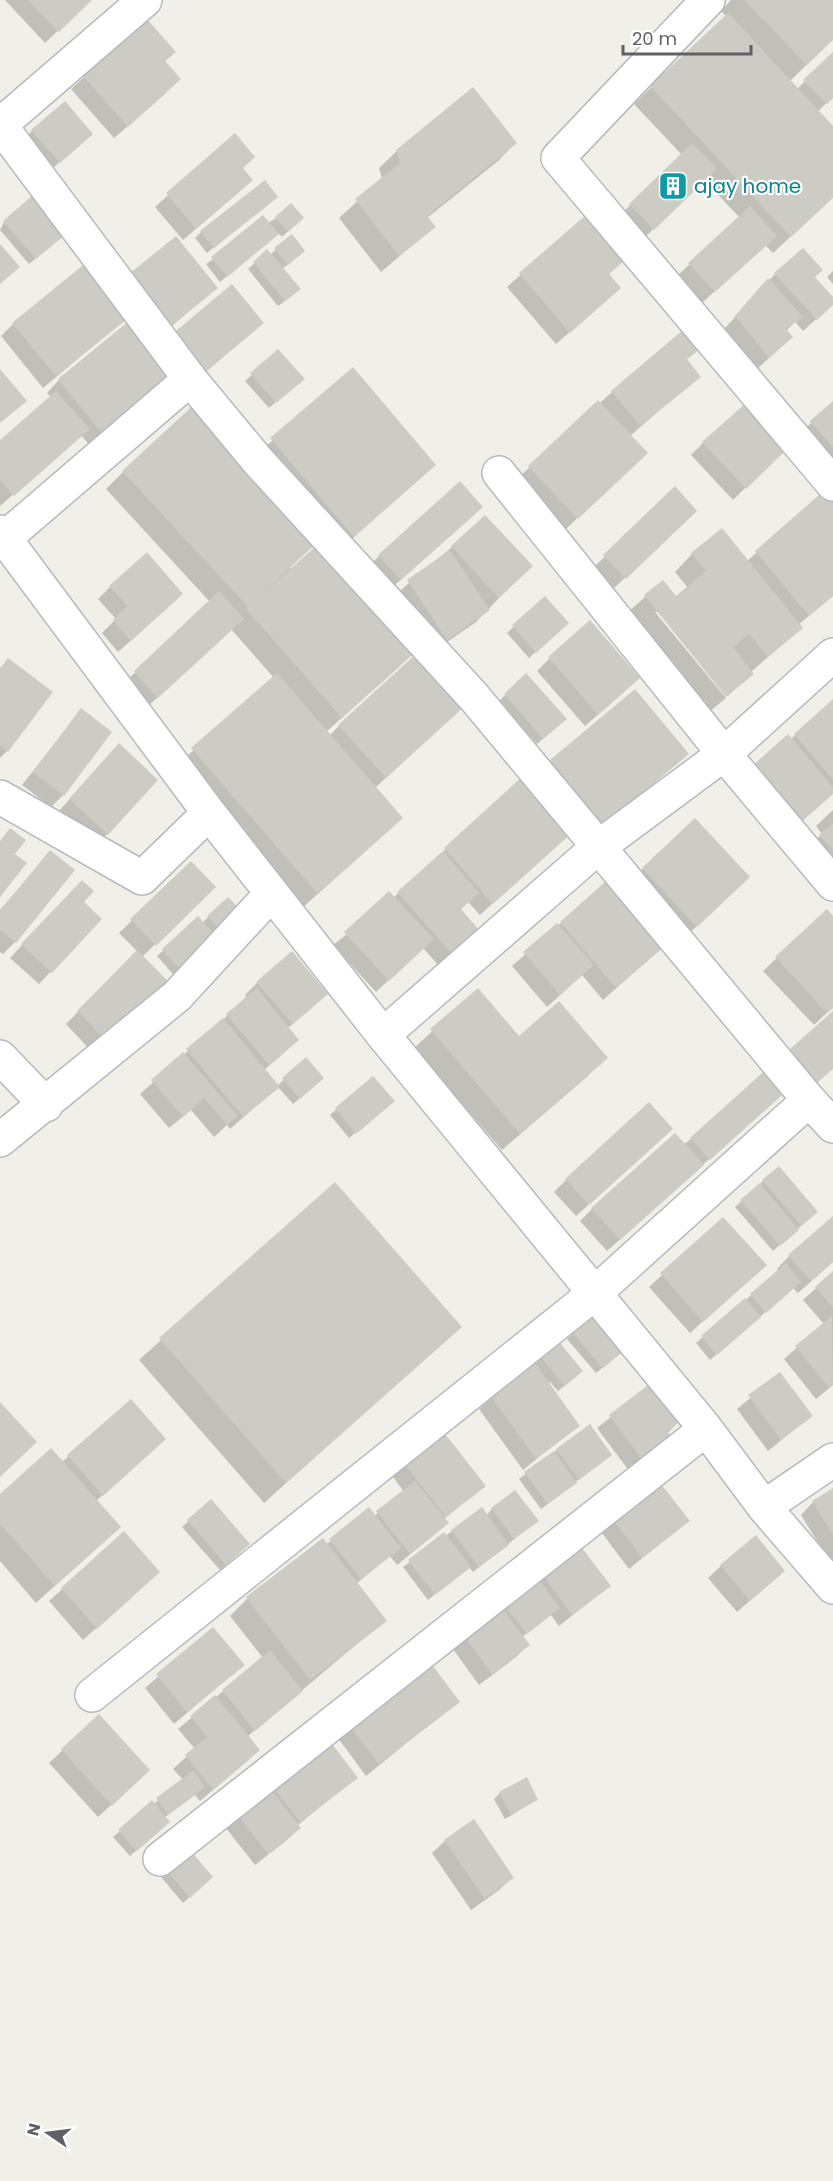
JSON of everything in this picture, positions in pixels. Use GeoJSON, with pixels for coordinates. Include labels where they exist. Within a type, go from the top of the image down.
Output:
{"type":"FeatureCollection","features":[{"type":"Feature","properties":{"kind":"street"},"geometry":{"type":"LineString","coordinates":[[145,0],[0,125],[190,379],[258,461],[474,697],[597,848],[833,1126]]}},
{"type":"Feature","properties":{"kind":"street"},"geometry":{"type":"LineString","coordinates":[[708,0],[558,158],[833,484]]}},
{"type":"Feature","properties":{"kind":"street"},"geometry":{"type":"LineString","coordinates":[[190,379],[2,535],[208,813],[271,894],[383,1035],[706,1429],[764,1507],[833,1587]]}},
{"type":"Feature","properties":{"kind":"street"},"geometry":{"type":"LineString","coordinates":[[499,473],[724,754],[833,884]]}},
{"type":"Feature","properties":{"kind":"street"},"geometry":{"type":"LineString","coordinates":[[383,1035],[597,848],[724,754],[833,655]]}},
{"type":"Feature","properties":{"kind":"street"},"geometry":{"type":"LineString","coordinates":[[0,797],[142,878],[208,813]]}},
{"type":"Feature","properties":{"kind":"street"},"geometry":{"type":"LineString","coordinates":[[0,1140],[46,1105],[177,996],[271,894]]}},
{"type":"Feature","properties":{"kind":"street"},"geometry":{"type":"LineString","coordinates":[[0,1058],[46,1105]]}},
{"type":"Feature","properties":{"kind":"street"},"geometry":{"type":"LineString","coordinates":[[92,1695],[595,1293],[809,1100]]}},
{"type":"Feature","properties":{"kind":"street"},"geometry":{"type":"LineString","coordinates":[[160,1858],[706,1429]]}},
{"type":"Feature","properties":{"kind":"street"},"geometry":{"type":"LineString","coordinates":[[764,1507],[833,1460]]}},
{"type":"Feature","properties":{"kind":"building"},"geometry":{"type":"Polygon","coordinates":[[[28,0],[92,0],[59,32],[28,0]]]}},
{"type":"Feature","properties":{"kind":"building"},"geometry":{"type":"Polygon","coordinates":[[[744,0],[833,0],[833,40],[807,65],[744,0]]]}},
{"type":"Feature","properties":{"kind":"building"},"geometry":{"type":"Polygon","coordinates":[[[728,13],[833,126],[833,198],[791,237],[650,86],[728,13]]]}},
{"type":"Feature","properties":{"kind":"building"},"geometry":{"type":"Polygon","coordinates":[[[147,19],[176,52],[165,61],[181,79],[128,127],[83,76],[147,19]]]}},
{"type":"Feature","properties":{"kind":"building"},"geometry":{"type":"Polygon","coordinates":[[[833,52],[833,98],[827,104],[803,80],[833,52]]]}},
{"type":"Feature","properties":{"kind":"building"},"geometry":{"type":"Polygon","coordinates":[[[473,87],[517,143],[427,216],[436,227],[399,256],[355,199],[400,163],[396,150],[473,87]]]}},
{"type":"Feature","properties":{"kind":"building"},"geometry":{"type":"Polygon","coordinates":[[[65,101],[93,134],[60,163],[31,130],[65,101]]]}},
{"type":"Feature","properties":{"kind":"building"},"geometry":{"type":"Polygon","coordinates":[[[235,133],[255,157],[243,168],[253,180],[196,229],[166,193],[235,133]]]}},
{"type":"Feature","properties":{"kind":"building","name":"ajay home"},"geometry":{"type":"Polygon","coordinates":[[[692,143],[717,169],[654,230],[629,204],[692,143]]]}},
{"type":"Feature","properties":{"kind":"building"},"geometry":{"type":"Polygon","coordinates":[[[265,180],[278,197],[214,248],[200,231],[265,180]]]}},
{"type":"Feature","properties":{"kind":"building"},"geometry":{"type":"Polygon","coordinates":[[[33,195],[66,234],[36,259],[3,221],[33,195]]]}},
{"type":"Feature","properties":{"kind":"building"},"geometry":{"type":"Polygon","coordinates":[[[291,203],[304,218],[288,232],[275,217],[291,203]]]}},
{"type":"Feature","properties":{"kind":"building"},"geometry":{"type":"Polygon","coordinates":[[[750,206],[777,236],[715,292],[688,263],[750,206]]]}},
{"type":"Feature","properties":{"kind":"building"},"geometry":{"type":"Polygon","coordinates":[[[263,215],[279,234],[227,277],[211,257],[263,215]]]}},
{"type":"Feature","properties":{"kind":"building"},"geometry":{"type":"Polygon","coordinates":[[[586,215],[625,260],[609,274],[621,288],[570,333],[519,273],[586,215]]]}},
{"type":"Feature","properties":{"kind":"building"},"geometry":{"type":"Polygon","coordinates":[[[292,234],[305,251],[288,265],[274,248],[292,234]]]}},
{"type":"Feature","properties":{"kind":"building"},"geometry":{"type":"Polygon","coordinates":[[[176,236],[218,288],[171,326],[129,274],[176,236]]]}},
{"type":"Feature","properties":{"kind":"building"},"geometry":{"type":"Polygon","coordinates":[[[0,244],[20,267],[0,284],[0,244]]]}},
{"type":"Feature","properties":{"kind":"building"},"geometry":{"type":"Polygon","coordinates":[[[803,248],[823,270],[815,277],[833,297],[833,305],[817,320],[774,273],[803,248]]]}},
{"type":"Feature","properties":{"kind":"building"},"geometry":{"type":"Polygon","coordinates":[[[267,249],[301,289],[285,301],[253,262],[267,249]]]}},
{"type":"Feature","properties":{"kind":"building"},"geometry":{"type":"Polygon","coordinates":[[[93,257],[136,312],[56,376],[12,323],[93,257]]]}},
{"type":"Feature","properties":{"kind":"building"},"geometry":{"type":"Polygon","coordinates":[[[768,278],[803,317],[786,329],[793,337],[769,358],[735,316],[768,278]]]}},
{"type":"Feature","properties":{"kind":"building"},"geometry":{"type":"Polygon","coordinates":[[[232,284],[264,323],[202,375],[170,336],[232,284]]]}},
{"type":"Feature","properties":{"kind":"building"},"geometry":{"type":"Polygon","coordinates":[[[135,316],[181,372],[104,436],[58,379],[135,316]]]}},
{"type":"Feature","properties":{"kind":"building"},"geometry":{"type":"Polygon","coordinates":[[[684,329],[700,349],[687,359],[701,377],[640,426],[611,391],[684,329]]]}},
{"type":"Feature","properties":{"kind":"building"},"geometry":{"type":"Polygon","coordinates":[[[278,349],[305,379],[276,403],[250,373],[278,349]]]}},
{"type":"Feature","properties":{"kind":"building"},"geometry":{"type":"Polygon","coordinates":[[[353,367],[436,465],[354,537],[270,438],[353,367]]]}},
{"type":"Feature","properties":{"kind":"building"},"geometry":{"type":"Polygon","coordinates":[[[0,369],[27,401],[0,423],[0,369]]]}},
{"type":"Feature","properties":{"kind":"building"},"geometry":{"type":"Polygon","coordinates":[[[56,391],[90,429],[14,496],[0,480],[0,440],[56,391]]]}},
{"type":"Feature","properties":{"kind":"building"},"geometry":{"type":"Polygon","coordinates":[[[598,400],[648,453],[578,519],[528,466],[598,400]]]}},
{"type":"Feature","properties":{"kind":"building"},"geometry":{"type":"Polygon","coordinates":[[[198,401],[323,537],[264,592],[324,539],[420,648],[342,718],[246,609],[248,607],[122,471],[198,401]]]}},
{"type":"Feature","properties":{"kind":"building"},"geometry":{"type":"Polygon","coordinates":[[[833,401],[833,447],[810,421],[833,401]]]}},
{"type":"Feature","properties":{"kind":"building"},"geometry":{"type":"Polygon","coordinates":[[[746,403],[788,448],[746,489],[702,442],[746,403]]]}},
{"type":"Feature","properties":{"kind":"building"},"geometry":{"type":"Polygon","coordinates":[[[460,481],[483,507],[401,580],[378,555],[460,481]]]}},
{"type":"Feature","properties":{"kind":"building"},"geometry":{"type":"Polygon","coordinates":[[[675,486],[697,511],[626,579],[603,555],[675,486]]]}},
{"type":"Feature","properties":{"kind":"building"},"geometry":{"type":"Polygon","coordinates":[[[827,488],[833,495],[833,596],[809,616],[755,551],[827,488]]]}},
{"type":"Feature","properties":{"kind":"building"},"geometry":{"type":"Polygon","coordinates":[[[485,515],[533,566],[499,598],[451,546],[485,515]]]}},
{"type":"Feature","properties":{"kind":"building"},"geometry":{"type":"Polygon","coordinates":[[[722,528],[803,628],[768,657],[749,634],[733,647],[754,674],[726,697],[644,595],[663,580],[676,596],[706,571],[691,553],[722,528]]]}},
{"type":"Feature","properties":{"kind":"building"},"geometry":{"type":"Polygon","coordinates":[[[450,550],[490,610],[447,640],[407,580],[450,550]]]}},
{"type":"Feature","properties":{"kind":"building"},"geometry":{"type":"Polygon","coordinates":[[[147,552],[183,594],[131,641],[113,620],[127,606],[109,586],[147,552]]]}},
{"type":"Feature","properties":{"kind":"building"},"geometry":{"type":"Polygon","coordinates":[[[219,591],[244,619],[158,698],[134,671],[219,591]]]}},
{"type":"Feature","properties":{"kind":"building"},"geometry":{"type":"Polygon","coordinates":[[[545,596],[569,623],[536,653],[512,625],[545,596]]]}},
{"type":"Feature","properties":{"kind":"building"},"geometry":{"type":"Polygon","coordinates":[[[590,620],[640,678],[598,715],[548,657],[590,620]]]}},
{"type":"Feature","properties":{"kind":"building"},"geometry":{"type":"Polygon","coordinates":[[[417,653],[465,706],[386,778],[338,725],[417,653]]]}},
{"type":"Feature","properties":{"kind":"building"},"geometry":{"type":"Polygon","coordinates":[[[8,658],[53,692],[8,752],[0,745],[0,669],[8,658]]]}},
{"type":"Feature","properties":{"kind":"building"},"geometry":{"type":"Polygon","coordinates":[[[277,673],[403,818],[318,894],[191,748],[277,673]]]}},
{"type":"Feature","properties":{"kind":"building"},"geometry":{"type":"Polygon","coordinates":[[[526,673],[567,719],[543,739],[504,694],[526,673]]]}},
{"type":"Feature","properties":{"kind":"building"},"geometry":{"type":"Polygon","coordinates":[[[635,689],[689,754],[604,825],[550,760],[635,689]]]}},
{"type":"Feature","properties":{"kind":"building"},"geometry":{"type":"Polygon","coordinates":[[[833,699],[833,780],[794,734],[833,699]]]}},
{"type":"Feature","properties":{"kind":"building"},"geometry":{"type":"Polygon","coordinates":[[[81,708],[112,732],[64,796],[33,772],[81,708]]]}},
{"type":"Feature","properties":{"kind":"building"},"geometry":{"type":"Polygon","coordinates":[[[788,734],[833,787],[833,794],[800,823],[751,767],[788,734]]]}},
{"type":"Feature","properties":{"kind":"building"},"geometry":{"type":"Polygon","coordinates":[[[119,743],[158,780],[108,835],[69,799],[119,743]]]}},
{"type":"Feature","properties":{"kind":"building"},"geometry":{"type":"Polygon","coordinates":[[[524,775],[574,831],[493,904],[444,848],[524,775]]]}},
{"type":"Feature","properties":{"kind":"building"},"geometry":{"type":"Polygon","coordinates":[[[695,818],[750,877],[697,927],[642,868],[695,818]]]}},
{"type":"Feature","properties":{"kind":"building"},"geometry":{"type":"Polygon","coordinates":[[[833,823],[833,850],[819,835],[833,823]]]}},
{"type":"Feature","properties":{"kind":"building"},"geometry":{"type":"Polygon","coordinates":[[[10,828],[26,840],[15,854],[27,863],[0,897],[0,841],[10,828]]]}},
{"type":"Feature","properties":{"kind":"building"},"geometry":{"type":"Polygon","coordinates":[[[50,850],[75,870],[16,943],[0,930],[0,911],[50,850]]]}},
{"type":"Feature","properties":{"kind":"building"},"geometry":{"type":"Polygon","coordinates":[[[443,851],[479,893],[461,909],[480,931],[453,955],[397,892],[443,851]]]}},
{"type":"Feature","properties":{"kind":"building"},"geometry":{"type":"Polygon","coordinates":[[[191,861],[216,887],[156,946],[130,919],[191,861]]]}},
{"type":"Feature","properties":{"kind":"building"},"geometry":{"type":"Polygon","coordinates":[[[614,874],[671,941],[616,988],[560,922],[614,874]]]}},
{"type":"Feature","properties":{"kind":"building"},"geometry":{"type":"Polygon","coordinates":[[[82,880],[94,891],[84,902],[102,919],[52,973],[21,944],[82,880]]]}},
{"type":"Feature","properties":{"kind":"building"},"geometry":{"type":"Polygon","coordinates":[[[389,891],[434,939],[389,981],[344,932],[389,891]]]}},
{"type":"Feature","properties":{"kind":"building"},"geometry":{"type":"Polygon","coordinates":[[[228,897],[247,917],[226,936],[207,916],[228,897]]]}},
{"type":"Feature","properties":{"kind":"building"},"geometry":{"type":"Polygon","coordinates":[[[827,909],[833,916],[833,1008],[827,1013],[775,957],[827,909]]]}},
{"type":"Feature","properties":{"kind":"building"},"geometry":{"type":"Polygon","coordinates":[[[198,916],[223,944],[187,977],[162,949],[198,916]]]}},
{"type":"Feature","properties":{"kind":"building"},"geometry":{"type":"Polygon","coordinates":[[[557,923],[594,965],[560,995],[523,952],[557,923]]]}},
{"type":"Feature","properties":{"kind":"building"},"geometry":{"type":"Polygon","coordinates":[[[137,950],[169,982],[109,1044],[77,1011],[137,950]]]}},
{"type":"Feature","properties":{"kind":"building"},"geometry":{"type":"Polygon","coordinates":[[[292,951],[328,994],[293,1024],[256,982],[292,951]]]}},
{"type":"Feature","properties":{"kind":"building"},"geometry":{"type":"Polygon","coordinates":[[[257,988],[299,1040],[269,1065],[226,1014],[257,988]]]}},
{"type":"Feature","properties":{"kind":"building"},"geometry":{"type":"Polygon","coordinates":[[[478,988],[519,1036],[559,1001],[608,1058],[520,1134],[430,1029],[478,988]]]}},
{"type":"Feature","properties":{"kind":"building"},"geometry":{"type":"Polygon","coordinates":[[[833,1011],[833,1069],[817,1083],[789,1050],[833,1011]]]}},
{"type":"Feature","properties":{"kind":"building"},"geometry":{"type":"Polygon","coordinates":[[[223,1018],[280,1087],[243,1117],[186,1049],[223,1018]]]}},
{"type":"Feature","properties":{"kind":"building"},"geometry":{"type":"Polygon","coordinates":[[[183,1052],[238,1116],[227,1125],[204,1098],[183,1117],[151,1080],[183,1052]]]}},
{"type":"Feature","properties":{"kind":"building"},"geometry":{"type":"Polygon","coordinates":[[[306,1057],[324,1078],[300,1099],[282,1078],[306,1057]]]}},
{"type":"Feature","properties":{"kind":"building"},"geometry":{"type":"Polygon","coordinates":[[[771,1065],[791,1087],[710,1160],[690,1138],[771,1065]]]}},
{"type":"Feature","properties":{"kind":"building"},"geometry":{"type":"Polygon","coordinates":[[[373,1076],[395,1101],[356,1134],[335,1108],[373,1076]]]}},
{"type":"Feature","properties":{"kind":"building"},"geometry":{"type":"Polygon","coordinates":[[[649,1102],[673,1129],[589,1205],[565,1179],[649,1102]]]}},
{"type":"Feature","properties":{"kind":"building"},"geometry":{"type":"Polygon","coordinates":[[[675,1133],[704,1165],[620,1240],[591,1208],[675,1133]]]}},
{"type":"Feature","properties":{"kind":"building"},"geometry":{"type":"Polygon","coordinates":[[[779,1166],[818,1212],[801,1226],[762,1180],[779,1166]]]}},
{"type":"Feature","properties":{"kind":"building"},"geometry":{"type":"Polygon","coordinates":[[[335,1182],[462,1327],[286,1483],[159,1338],[335,1182]]]}},
{"type":"Feature","properties":{"kind":"building"},"geometry":{"type":"Polygon","coordinates":[[[760,1183],[799,1230],[780,1246],[740,1200],[760,1183]]]}},
{"type":"Feature","properties":{"kind":"building"},"geometry":{"type":"Polygon","coordinates":[[[833,1216],[833,1262],[811,1281],[788,1255],[833,1216]]]}},
{"type":"Feature","properties":{"kind":"building"},"geometry":{"type":"Polygon","coordinates":[[[723,1217],[767,1265],[703,1322],[660,1273],[723,1217]]]}},
{"type":"Feature","properties":{"kind":"building"},"geometry":{"type":"Polygon","coordinates":[[[786,1263],[801,1282],[766,1313],[750,1294],[786,1263]]]}},
{"type":"Feature","properties":{"kind":"building"},"geometry":{"type":"Polygon","coordinates":[[[833,1271],[833,1308],[815,1287],[833,1271]]]}},
{"type":"Feature","properties":{"kind":"building"},"geometry":{"type":"Polygon","coordinates":[[[745,1298],[761,1317],[717,1355],[701,1336],[745,1298]]]}},
{"type":"Feature","properties":{"kind":"building"},"geometry":{"type":"Polygon","coordinates":[[[595,1312],[626,1349],[603,1368],[572,1332],[595,1312]]]}},
{"type":"Feature","properties":{"kind":"building"},"geometry":{"type":"Polygon","coordinates":[[[832,1316],[833,1385],[829,1388],[795,1346],[832,1316]]]}},
{"type":"Feature","properties":{"kind":"building"},"geometry":{"type":"Polygon","coordinates":[[[556,1338],[583,1371],[565,1386],[537,1353],[556,1338]]]}},
{"type":"Feature","properties":{"kind":"building"},"geometry":{"type":"Polygon","coordinates":[[[535,1363],[580,1426],[536,1459],[490,1395],[535,1363]]]}},
{"type":"Feature","properties":{"kind":"building"},"geometry":{"type":"Polygon","coordinates":[[[780,1372],[813,1416],[781,1440],[748,1395],[780,1372]]]}},
{"type":"Feature","properties":{"kind":"building"},"geometry":{"type":"Polygon","coordinates":[[[656,1379],[685,1417],[667,1431],[673,1439],[643,1461],[609,1415],[656,1379]]]}},
{"type":"Feature","properties":{"kind":"building"},"geometry":{"type":"Polygon","coordinates":[[[131,1399],[166,1439],[103,1496],[67,1455],[131,1399]]]}},
{"type":"Feature","properties":{"kind":"building"},"geometry":{"type":"Polygon","coordinates":[[[0,1402],[37,1442],[0,1477],[0,1402]]]}},
{"type":"Feature","properties":{"kind":"building"},"geometry":{"type":"Polygon","coordinates":[[[590,1424],[612,1455],[579,1480],[556,1449],[590,1424]]]}},
{"type":"Feature","properties":{"kind":"building"},"geometry":{"type":"Polygon","coordinates":[[[442,1430],[486,1486],[446,1517],[402,1461],[442,1430]]]}},
{"type":"Feature","properties":{"kind":"building"},"geometry":{"type":"Polygon","coordinates":[[[51,1448],[121,1527],[55,1586],[0,1524],[0,1494],[51,1448]]]}},
{"type":"Feature","properties":{"kind":"building"},"geometry":{"type":"Polygon","coordinates":[[[554,1451],[577,1483],[548,1504],[524,1472],[554,1451]]]}},
{"type":"Feature","properties":{"kind":"building"},"geometry":{"type":"Polygon","coordinates":[[[654,1475],[690,1521],[642,1558],[607,1512],[654,1475]]]}},
{"type":"Feature","properties":{"kind":"building"},"geometry":{"type":"Polygon","coordinates":[[[415,1481],[449,1523],[410,1554],[376,1511],[415,1481]]]}},
{"type":"Feature","properties":{"kind":"building"},"geometry":{"type":"Polygon","coordinates":[[[833,1488],[833,1535],[812,1501],[833,1488]]]}},
{"type":"Feature","properties":{"kind":"building"},"geometry":{"type":"Polygon","coordinates":[[[515,1490],[539,1521],[514,1539],[491,1508],[515,1490]]]}},
{"type":"Feature","properties":{"kind":"building"},"geometry":{"type":"Polygon","coordinates":[[[211,1499],[250,1544],[226,1565],[187,1520],[211,1499]]]}},
{"type":"Feature","properties":{"kind":"building"},"geometry":{"type":"Polygon","coordinates":[[[369,1507],[401,1548],[361,1579],[329,1539],[369,1507]]]}},
{"type":"Feature","properties":{"kind":"building"},"geometry":{"type":"Polygon","coordinates":[[[482,1507],[509,1545],[479,1567],[451,1530],[482,1507]]]}},
{"type":"Feature","properties":{"kind":"building"},"geometry":{"type":"Polygon","coordinates":[[[124,1531],[160,1572],[97,1629],[61,1588],[124,1531]]]}},
{"type":"Feature","properties":{"kind":"building"},"geometry":{"type":"Polygon","coordinates":[[[444,1532],[471,1567],[435,1595],[408,1560],[444,1532]]]}},
{"type":"Feature","properties":{"kind":"building"},"geometry":{"type":"Polygon","coordinates":[[[756,1535],[785,1571],[750,1601],[720,1565],[756,1535]]]}},
{"type":"Feature","properties":{"kind":"building"},"geometry":{"type":"Polygon","coordinates":[[[323,1538],[387,1621],[310,1680],[246,1597],[323,1538]]]}},
{"type":"Feature","properties":{"kind":"building"},"geometry":{"type":"Polygon","coordinates":[[[579,1544],[611,1586],[572,1615],[541,1573],[579,1544]]]}},
{"type":"Feature","properties":{"kind":"building"},"geometry":{"type":"Polygon","coordinates":[[[536,1576],[560,1608],[527,1634],[501,1602],[536,1576]]]}},
{"type":"Feature","properties":{"kind":"building"},"geometry":{"type":"Polygon","coordinates":[[[498,1603],[530,1645],[492,1674],[461,1632],[498,1603]]]}},
{"type":"Feature","properties":{"kind":"building"},"geometry":{"type":"Polygon","coordinates":[[[213,1627],[245,1665],[187,1712],[156,1674],[213,1627]]]}},
{"type":"Feature","properties":{"kind":"building"},"geometry":{"type":"Polygon","coordinates":[[[270,1650],[303,1691],[255,1731],[222,1690],[270,1650]]]}},
{"type":"Feature","properties":{"kind":"building"},"geometry":{"type":"Polygon","coordinates":[[[427,1658],[460,1702],[379,1764],[346,1721],[427,1658]]]}},
{"type":"Feature","properties":{"kind":"building"},"geometry":{"type":"Polygon","coordinates":[[[215,1695],[260,1750],[213,1790],[185,1755],[207,1737],[190,1716],[215,1695]]]}},
{"type":"Feature","properties":{"kind":"building"},"geometry":{"type":"Polygon","coordinates":[[[99,1714],[150,1770],[112,1806],[61,1749],[99,1714]]]}},
{"type":"Feature","properties":{"kind":"building"},"geometry":{"type":"Polygon","coordinates":[[[326,1736],[358,1778],[300,1822],[268,1781],[326,1736]]]}},
{"type":"Feature","properties":{"kind":"building"},"geometry":{"type":"Polygon","coordinates":[[[194,1770],[205,1787],[168,1815],[156,1798],[194,1770]]]}},
{"type":"Feature","properties":{"kind":"building"},"geometry":{"type":"Polygon","coordinates":[[[527,1777],[538,1800],[511,1814],[499,1792],[527,1777]]]}},
{"type":"Feature","properties":{"kind":"building"},"geometry":{"type":"Polygon","coordinates":[[[266,1783],[301,1828],[268,1854],[233,1809],[266,1783]]]}},
{"type":"Feature","properties":{"kind":"building"},"geometry":{"type":"Polygon","coordinates":[[[152,1800],[170,1822],[137,1851],[118,1830],[152,1800]]]}},
{"type":"Feature","properties":{"kind":"building"},"geometry":{"type":"Polygon","coordinates":[[[474,1819],[514,1878],[484,1898],[444,1840],[474,1819]]]}},
{"type":"Feature","properties":{"kind":"building"},"geometry":{"type":"Polygon","coordinates":[[[183,1842],[213,1877],[190,1898],[160,1863],[183,1842]]]}},
{"type":"Feature","properties":{"kind":"place","name":"ajay home"},"geometry":{"type":"Point","coordinates":[673,186]}}]}
